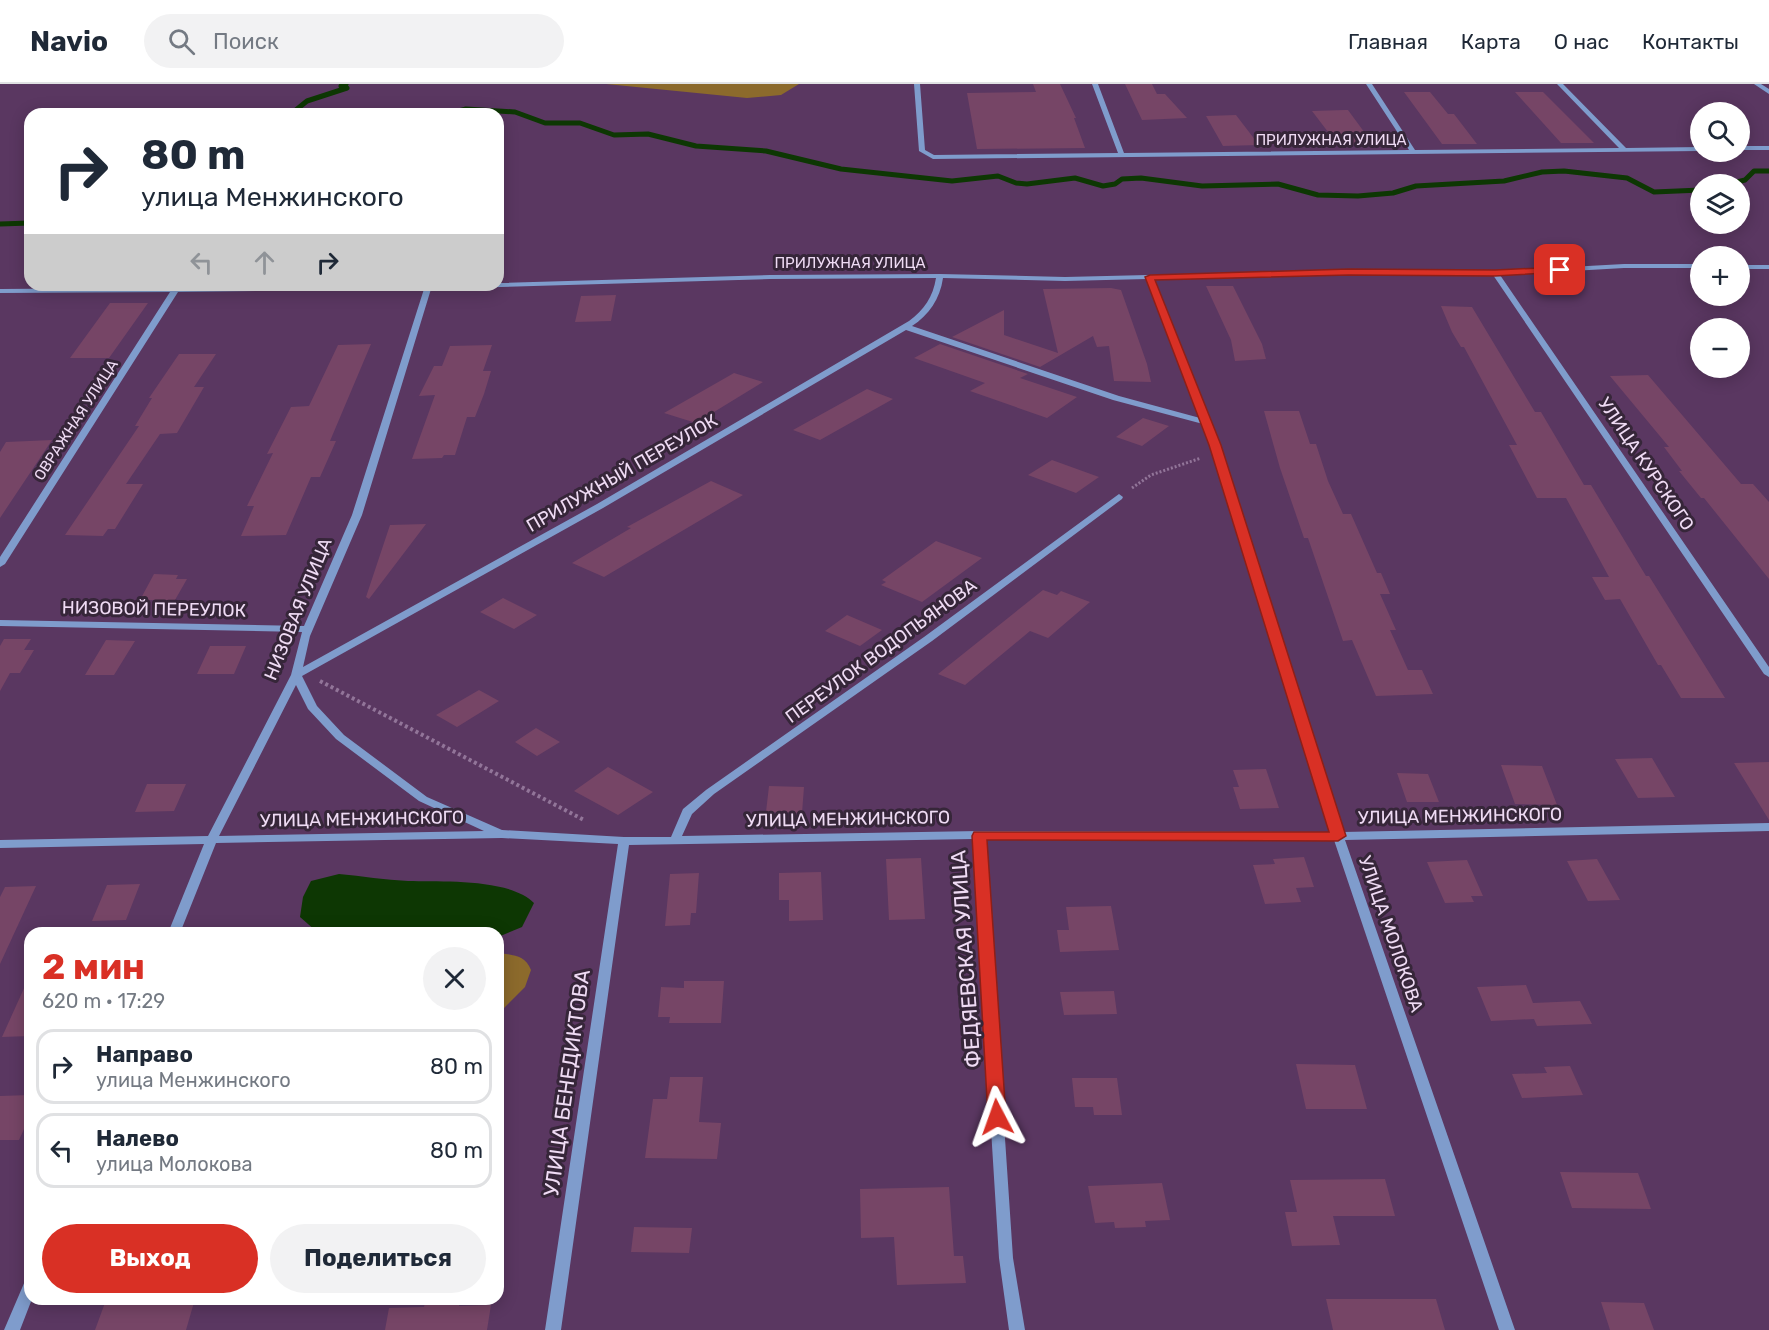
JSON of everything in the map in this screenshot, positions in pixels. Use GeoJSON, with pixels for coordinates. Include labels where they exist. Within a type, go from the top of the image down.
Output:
{"type":"FeatureCollection","features":[{"type":"Feature","properties":{"kind":"street","name":"ПРИЛУЖНАЯ УЛИЦА"},"geometry":{"type":"LineString","coordinates":[[917,84],[922,151],[933,157],[1690,149]]}},
{"type":"Feature","properties":{"kind":"street"},"geometry":{"type":"LineString","coordinates":[[1095,84],[1121,154]]}},
{"type":"Feature","properties":{"kind":"street"},"geometry":{"type":"LineString","coordinates":[[1369,84],[1414,153]]}},
{"type":"Feature","properties":{"kind":"street"},"geometry":{"type":"LineString","coordinates":[[1560,84],[1625,150]]}},
{"type":"Feature","properties":{"kind":"street"},"geometry":{"type":"LineString","coordinates":[[1757,84],[1769,92]]}},
{"type":"Feature","properties":{"kind":"street"},"geometry":{"type":"LineString","coordinates":[[1750,148],[1769,148]]}},
{"type":"Feature","properties":{"kind":"street","name":"ПРИЛУЖНАЯ УЛИЦА"},"geometry":{"type":"LineString","coordinates":[[504,285],[696,278],[940,276],[1065,279],[1349,272],[1495,273],[1624,266],[1690,267]]}},
{"type":"Feature","properties":{"kind":"street"},"geometry":{"type":"LineString","coordinates":[[1750,267],[1769,267]]}},
{"type":"Feature","properties":{"kind":"street","name":"УЛИЦА КУРСКОГО"},"geometry":{"type":"LineString","coordinates":[[1495,273],[1769,674]]}},
{"type":"Feature","properties":{"kind":"street","name":"ПРИЛУЖНЫЙ ПЕРЕУЛОК"},"geometry":{"type":"LineString","coordinates":[[298,673],[600,506],[906,327],[926,313],[939,292],[940,276]]}},
{"type":"Feature","properties":{"kind":"street","name":"УЛИЦА МОЛОКОВА"},"geometry":{"type":"LineString","coordinates":[[1150,277],[1218,454],[1338,836],[1507,1330]]}},
{"type":"Feature","properties":{"kind":"street","name":"ПРИЛУЖНАЯ УЛИЦА"},"geometry":{"type":"LineString","coordinates":[[0,291],[24,291]]}},
{"type":"Feature","properties":{"kind":"street","name":"ОВРАЖНАЯ УЛИЦА"},"geometry":{"type":"LineString","coordinates":[[0,564],[174,291]]}},
{"type":"Feature","properties":{"kind":"street","name":"НИЗОВАЯ УЛИЦА"},"geometry":{"type":"LineString","coordinates":[[176,927],[212,839],[298,673],[307,629],[357,515],[427,291]]}},
{"type":"Feature","properties":{"kind":"street"},"geometry":{"type":"LineString","coordinates":[[906,327],[1116,398],[1205,422]]}},
{"type":"Feature","properties":{"kind":"street","name":"ПЕРЕУЛОК ВОДОПЬЯНОВА"},"geometry":{"type":"LineString","coordinates":[[675,840],[687,812],[710,792],[928,639],[1119,497]]}},
{"type":"Feature","properties":{"kind":"street","name":"НИЗОВОЙ ПЕРЕУЛОК"},"geometry":{"type":"LineString","coordinates":[[0,623],[307,629]]}},
{"type":"Feature","properties":{"kind":"street"},"geometry":{"type":"LineString","coordinates":[[298,673],[312,707],[340,737],[423,799],[502,834]]}},
{"type":"Feature","properties":{"kind":"street","name":"УЛИЦА МЕНЖИНСКОГО"},"geometry":{"type":"LineString","coordinates":[[0,844],[502,834],[624,841],[979,836],[1338,836],[1769,827]]}},
{"type":"Feature","properties":{"kind":"street","name":"ФЕДЯЕВСКАЯ УЛИЦА"},"geometry":{"type":"LineString","coordinates":[[979,836],[1006,1258],[1017,1330]]}},
{"type":"Feature","properties":{"kind":"street","name":"УЛИЦА БЕНЕДИКТОВА"},"geometry":{"type":"LineString","coordinates":[[553,1330],[624,841]]}},
{"type":"Feature","properties":{"kind":"street"},"geometry":{"type":"LineString","coordinates":[[12,1330],[24,1300]]}},
{"type":"Feature","properties":{"kind":"path"},"geometry":{"type":"LineString","coordinates":[[1119,497],[1151,475],[1218,454]]}},
{"type":"Feature","properties":{"kind":"path"},"geometry":{"type":"LineString","coordinates":[[298,673],[593,825]]}},
{"type":"Feature","properties":{"kind":"shaded area"},"geometry":{"type":"Polygon","coordinates":[[[606,84],[799,84],[781,95],[747,98],[606,84]]]}},
{"type":"Feature","properties":{"kind":"shaded area"},"geometry":{"type":"Polygon","coordinates":[[[339,874],[399,880],[474,883],[509,889],[534,903],[522,927],[504,934],[504,927],[311,927],[300,917],[303,897],[311,881],[339,874]]]}},
{"type":"Feature","properties":{"kind":"shaded area"},"geometry":{"type":"Polygon","coordinates":[[[504,954],[522,959],[528,965],[531,970],[525,987],[504,1008],[504,954]]]}},
{"type":"Feature","properties":{"kind":"building"},"geometry":{"type":"Polygon","coordinates":[[[1033,84],[1060,84],[1076,118],[1074,118],[1085,148],[977,149],[967,93],[1036,92],[1033,84]]]}},
{"type":"Feature","properties":{"kind":"building"},"geometry":{"type":"Polygon","coordinates":[[[1125,84],[1152,84],[1157,94],[1165,94],[1187,118],[1142,120],[1125,84]]]}},
{"type":"Feature","properties":{"kind":"building"},"geometry":{"type":"Polygon","coordinates":[[[1404,92],[1430,92],[1448,114],[1454,114],[1477,144],[1442,144],[1404,92]]]}},
{"type":"Feature","properties":{"kind":"building"},"geometry":{"type":"Polygon","coordinates":[[[1515,92],[1543,92],[1594,143],[1561,143],[1515,92]]]}},
{"type":"Feature","properties":{"kind":"building"},"geometry":{"type":"Polygon","coordinates":[[[1348,110],[1373,144],[1338,145],[1312,111],[1348,110]]]}},
{"type":"Feature","properties":{"kind":"building"},"geometry":{"type":"Polygon","coordinates":[[[1236,115],[1259,145],[1223,146],[1206,116],[1236,115]]]}},
{"type":"Feature","properties":{"kind":"building"},"geometry":{"type":"Polygon","coordinates":[[[1206,286],[1233,286],[1262,344],[1266,359],[1235,361],[1231,340],[1206,286]]]}},
{"type":"Feature","properties":{"kind":"building"},"geometry":{"type":"Polygon","coordinates":[[[1111,288],[1121,290],[1151,382],[1114,381],[1109,346],[1097,347],[1093,336],[1040,367],[952,337],[1004,310],[1004,335],[1058,353],[1043,289],[1111,288]]]}},
{"type":"Feature","properties":{"kind":"building"},"geometry":{"type":"Polygon","coordinates":[[[616,295],[611,321],[575,322],[581,296],[616,295]]]}},
{"type":"Feature","properties":{"kind":"building"},"geometry":{"type":"Polygon","coordinates":[[[110,303],[148,303],[109,358],[70,358],[110,303]]]}},
{"type":"Feature","properties":{"kind":"building"},"geometry":{"type":"Polygon","coordinates":[[[1441,306],[1472,307],[1535,412],[1541,412],[1584,485],[1591,485],[1646,576],[1649,576],[1725,698],[1681,698],[1661,665],[1658,665],[1620,599],[1605,600],[1592,577],[1609,577],[1566,498],[1537,498],[1509,445],[1517,445],[1464,347],[1461,347],[1452,332],[1441,306]]]}},
{"type":"Feature","properties":{"kind":"building"},"geometry":{"type":"Polygon","coordinates":[[[371,344],[330,441],[336,441],[320,477],[311,477],[286,535],[241,536],[254,506],[247,506],[273,453],[267,454],[291,407],[309,406],[338,345],[371,344]]]}},
{"type":"Feature","properties":{"kind":"building"},"geometry":{"type":"Polygon","coordinates":[[[940,344],[1028,374],[1020,378],[1077,397],[1047,418],[970,391],[985,383],[914,358],[940,344]]]}},
{"type":"Feature","properties":{"kind":"building"},"geometry":{"type":"Polygon","coordinates":[[[492,345],[483,371],[491,371],[484,394],[475,417],[467,417],[455,455],[412,459],[435,395],[419,396],[434,366],[442,366],[450,346],[492,345]]]}},
{"type":"Feature","properties":{"kind":"building"},"geometry":{"type":"Polygon","coordinates":[[[179,354],[216,354],[194,387],[204,387],[177,433],[160,434],[126,484],[143,484],[115,529],[108,529],[103,536],[65,535],[139,426],[135,426],[152,398],[149,398],[179,354]]]}},
{"type":"Feature","properties":{"kind":"building"},"geometry":{"type":"Polygon","coordinates":[[[734,373],[763,382],[696,423],[664,413],[734,373]]]}},
{"type":"Feature","properties":{"kind":"building"},"geometry":{"type":"Polygon","coordinates":[[[1648,375],[1741,484],[1753,484],[1769,502],[1769,579],[1704,498],[1701,498],[1679,471],[1682,471],[1664,447],[1669,447],[1610,376],[1648,375]]]}},
{"type":"Feature","properties":{"kind":"building"},"geometry":{"type":"Polygon","coordinates":[[[867,389],[893,399],[820,440],[793,430],[867,389]]]}},
{"type":"Feature","properties":{"kind":"building"},"geometry":{"type":"Polygon","coordinates":[[[1264,411],[1299,411],[1310,444],[1316,444],[1328,481],[1343,514],[1351,514],[1377,573],[1381,573],[1390,594],[1380,594],[1396,630],[1390,630],[1408,670],[1422,670],[1433,694],[1376,696],[1352,640],[1343,641],[1308,538],[1304,538],[1280,468],[1264,411]]]}},
{"type":"Feature","properties":{"kind":"building"},"geometry":{"type":"Polygon","coordinates":[[[1143,418],[1169,426],[1142,446],[1116,437],[1143,418]]]}},
{"type":"Feature","properties":{"kind":"building"},"geometry":{"type":"Polygon","coordinates":[[[52,440],[0,518],[0,452],[6,442],[52,440]]]}},
{"type":"Feature","properties":{"kind":"building"},"geometry":{"type":"Polygon","coordinates":[[[1052,460],[1099,477],[1076,493],[1028,475],[1052,460]]]}},
{"type":"Feature","properties":{"kind":"building"},"geometry":{"type":"Polygon","coordinates":[[[711,481],[743,495],[604,577],[572,563],[631,528],[627,527],[711,481]]]}},
{"type":"Feature","properties":{"kind":"building"},"geometry":{"type":"Polygon","coordinates":[[[426,524],[369,599],[366,597],[390,525],[426,524]]]}},
{"type":"Feature","properties":{"kind":"building"},"geometry":{"type":"Polygon","coordinates":[[[936,541],[982,558],[922,602],[881,585],[886,582],[882,580],[936,541]]]}},
{"type":"Feature","properties":{"kind":"building"},"geometry":{"type":"Polygon","coordinates":[[[154,574],[178,575],[176,579],[187,579],[175,600],[140,600],[154,574]]]}},
{"type":"Feature","properties":{"kind":"building"},"geometry":{"type":"Polygon","coordinates":[[[1043,590],[1057,595],[1061,591],[1090,602],[1048,638],[1030,631],[965,685],[938,674],[1043,590]]]}},
{"type":"Feature","properties":{"kind":"building"},"geometry":{"type":"Polygon","coordinates":[[[503,598],[537,615],[514,629],[480,612],[503,598]]]}},
{"type":"Feature","properties":{"kind":"building"},"geometry":{"type":"Polygon","coordinates":[[[847,615],[882,630],[860,646],[825,631],[847,615]]]}},
{"type":"Feature","properties":{"kind":"building"},"geometry":{"type":"Polygon","coordinates":[[[4,639],[31,639],[24,650],[34,650],[20,673],[10,673],[0,691],[0,646],[4,639]]]}},
{"type":"Feature","properties":{"kind":"building"},"geometry":{"type":"Polygon","coordinates":[[[106,640],[135,641],[114,675],[85,675],[106,640]]]}},
{"type":"Feature","properties":{"kind":"building"},"geometry":{"type":"Polygon","coordinates":[[[210,646],[246,646],[234,674],[197,674],[210,646]]]}},
{"type":"Feature","properties":{"kind":"building"},"geometry":{"type":"Polygon","coordinates":[[[479,690],[499,701],[457,727],[436,715],[479,690]]]}},
{"type":"Feature","properties":{"kind":"building"},"geometry":{"type":"Polygon","coordinates":[[[536,728],[560,742],[537,756],[515,742],[536,728]]]}},
{"type":"Feature","properties":{"kind":"building"},"geometry":{"type":"Polygon","coordinates":[[[1652,758],[1675,797],[1638,798],[1615,759],[1652,758]]]}},
{"type":"Feature","properties":{"kind":"building"},"geometry":{"type":"Polygon","coordinates":[[[1769,762],[1769,820],[1734,763],[1769,762]]]}},
{"type":"Feature","properties":{"kind":"building"},"geometry":{"type":"Polygon","coordinates":[[[1501,765],[1542,766],[1557,805],[1515,804],[1501,765]]]}},
{"type":"Feature","properties":{"kind":"building"},"geometry":{"type":"Polygon","coordinates":[[[608,767],[653,792],[618,815],[574,791],[608,767]]]}},
{"type":"Feature","properties":{"kind":"building"},"geometry":{"type":"Polygon","coordinates":[[[1266,769],[1279,808],[1240,809],[1233,787],[1239,787],[1233,770],[1266,769]]]}},
{"type":"Feature","properties":{"kind":"building"},"geometry":{"type":"Polygon","coordinates":[[[1397,773],[1428,774],[1439,802],[1407,802],[1397,773]]]}},
{"type":"Feature","properties":{"kind":"building"},"geometry":{"type":"Polygon","coordinates":[[[147,784],[186,784],[174,811],[135,812],[147,784]]]}},
{"type":"Feature","properties":{"kind":"building"},"geometry":{"type":"Polygon","coordinates":[[[769,786],[804,787],[802,813],[766,812],[769,786]]]}},
{"type":"Feature","properties":{"kind":"building"},"geometry":{"type":"Polygon","coordinates":[[[1304,857],[1314,887],[1296,888],[1301,902],[1265,904],[1253,865],[1275,864],[1273,859],[1304,857]]]}},
{"type":"Feature","properties":{"kind":"building"},"geometry":{"type":"Polygon","coordinates":[[[921,858],[925,919],[889,920],[886,859],[921,858]]]}},
{"type":"Feature","properties":{"kind":"building"},"geometry":{"type":"Polygon","coordinates":[[[1597,859],[1620,900],[1588,901],[1567,861],[1597,859]]]}},
{"type":"Feature","properties":{"kind":"building"},"geometry":{"type":"Polygon","coordinates":[[[1467,860],[1483,896],[1471,896],[1474,902],[1445,903],[1427,862],[1467,860]]]}},
{"type":"Feature","properties":{"kind":"building"},"geometry":{"type":"Polygon","coordinates":[[[821,872],[823,920],[789,921],[789,900],[779,900],[779,873],[821,872]]]}},
{"type":"Feature","properties":{"kind":"building"},"geometry":{"type":"Polygon","coordinates":[[[699,873],[696,913],[691,913],[690,925],[665,926],[670,874],[699,873]]]}},
{"type":"Feature","properties":{"kind":"building"},"geometry":{"type":"Polygon","coordinates":[[[140,884],[126,920],[92,921],[107,885],[140,884]]]}},
{"type":"Feature","properties":{"kind":"building"},"geometry":{"type":"Polygon","coordinates":[[[36,886],[0,964],[0,897],[5,887],[36,886]]]}},
{"type":"Feature","properties":{"kind":"building"},"geometry":{"type":"Polygon","coordinates":[[[1111,906],[1119,950],[1060,952],[1057,930],[1069,930],[1066,907],[1111,906]]]}},
{"type":"Feature","properties":{"kind":"building"},"geometry":{"type":"Polygon","coordinates":[[[684,981],[724,981],[721,1023],[669,1023],[670,1017],[658,1017],[661,987],[684,988],[684,981]]]}},
{"type":"Feature","properties":{"kind":"building"},"geometry":{"type":"Polygon","coordinates":[[[1526,985],[1533,1003],[1580,1001],[1592,1024],[1537,1026],[1534,1019],[1491,1021],[1477,987],[1526,985]]]}},
{"type":"Feature","properties":{"kind":"building"},"geometry":{"type":"Polygon","coordinates":[[[24,988],[24,1036],[2,1037],[24,988]]]}},
{"type":"Feature","properties":{"kind":"building"},"geometry":{"type":"Polygon","coordinates":[[[1114,991],[1117,1014],[1064,1015],[1060,992],[1114,991]]]}},
{"type":"Feature","properties":{"kind":"building"},"geometry":{"type":"Polygon","coordinates":[[[1296,1064],[1355,1065],[1367,1109],[1306,1109],[1296,1064]]]}},
{"type":"Feature","properties":{"kind":"building"},"geometry":{"type":"Polygon","coordinates":[[[1570,1066],[1583,1095],[1522,1098],[1512,1074],[1547,1073],[1544,1067],[1570,1066]]]}},
{"type":"Feature","properties":{"kind":"building"},"geometry":{"type":"Polygon","coordinates":[[[670,1077],[703,1077],[699,1122],[721,1123],[717,1159],[645,1158],[653,1099],[667,1099],[670,1077]]]}},
{"type":"Feature","properties":{"kind":"building"},"geometry":{"type":"Polygon","coordinates":[[[1072,1078],[1117,1078],[1122,1115],[1094,1115],[1093,1107],[1075,1107],[1072,1078]]]}},
{"type":"Feature","properties":{"kind":"building"},"geometry":{"type":"Polygon","coordinates":[[[24,1095],[24,1129],[19,1140],[0,1140],[0,1096],[24,1095]]]}},
{"type":"Feature","properties":{"kind":"building"},"geometry":{"type":"Polygon","coordinates":[[[1560,1172],[1638,1173],[1651,1209],[1572,1208],[1560,1172]]]}},
{"type":"Feature","properties":{"kind":"building"},"geometry":{"type":"Polygon","coordinates":[[[1385,1179],[1395,1216],[1333,1216],[1340,1245],[1292,1246],[1285,1212],[1297,1212],[1290,1180],[1385,1179]]]}},
{"type":"Feature","properties":{"kind":"building"},"geometry":{"type":"Polygon","coordinates":[[[1162,1183],[1170,1220],[1145,1221],[1146,1227],[1115,1228],[1114,1222],[1095,1223],[1088,1186],[1162,1183]]]}},
{"type":"Feature","properties":{"kind":"building"},"geometry":{"type":"Polygon","coordinates":[[[949,1187],[954,1256],[963,1256],[966,1283],[897,1285],[894,1237],[861,1238],[860,1189],[949,1187]]]}},
{"type":"Feature","properties":{"kind":"building"},"geometry":{"type":"Polygon","coordinates":[[[634,1227],[692,1228],[689,1253],[631,1252],[634,1227]]]}},
{"type":"Feature","properties":{"kind":"building"},"geometry":{"type":"Polygon","coordinates":[[[1326,1299],[1436,1299],[1445,1330],[1333,1330],[1326,1299]]]}},
{"type":"Feature","properties":{"kind":"building"},"geometry":{"type":"Polygon","coordinates":[[[1601,1302],[1644,1303],[1654,1330],[1610,1330],[1601,1302]]]}},
{"type":"Feature","properties":{"kind":"building"},"geometry":{"type":"Polygon","coordinates":[[[104,1305],[193,1305],[186,1330],[95,1330],[104,1305]]]}},
{"type":"Feature","properties":{"kind":"building"},"geometry":{"type":"Polygon","coordinates":[[[424,1305],[491,1305],[487,1330],[385,1330],[389,1308],[424,1307],[424,1305]]]}},
{"type":"Feature","properties":{"kind":"waterway"},"geometry":{"type":"LineString","coordinates":[[298,108],[307,101],[347,88],[341,86],[346,84]]}},
{"type":"Feature","properties":{"kind":"waterway"},"geometry":{"type":"LineString","coordinates":[[504,111],[515,112],[545,123],[580,123],[614,135],[648,134],[696,146],[766,151],[841,169],[952,181],[998,176],[1016,183],[1027,184],[1075,178],[1103,186],[1115,184],[1122,179],[1141,178],[1202,186],[1278,184],[1318,195],[1358,196],[1393,193],[1416,186],[1504,181],[1542,172],[1564,171],[1627,178],[1654,192],[1690,190]]}},
{"type":"Feature","properties":{"kind":"waterway"},"geometry":{"type":"LineString","coordinates":[[1750,175],[1754,171],[1769,171]]}},
{"type":"Feature","properties":{"kind":"waterway"},"geometry":{"type":"LineString","coordinates":[[0,224],[24,223]]}},
{"type":"Feature","properties":{"kind":"route"},"geometry":{"type":"LineString","coordinates":[[997,1117],[979,836],[1338,836],[1215,445],[1150,277],[1349,272],[1495,273],[1560,270]]}}]}
